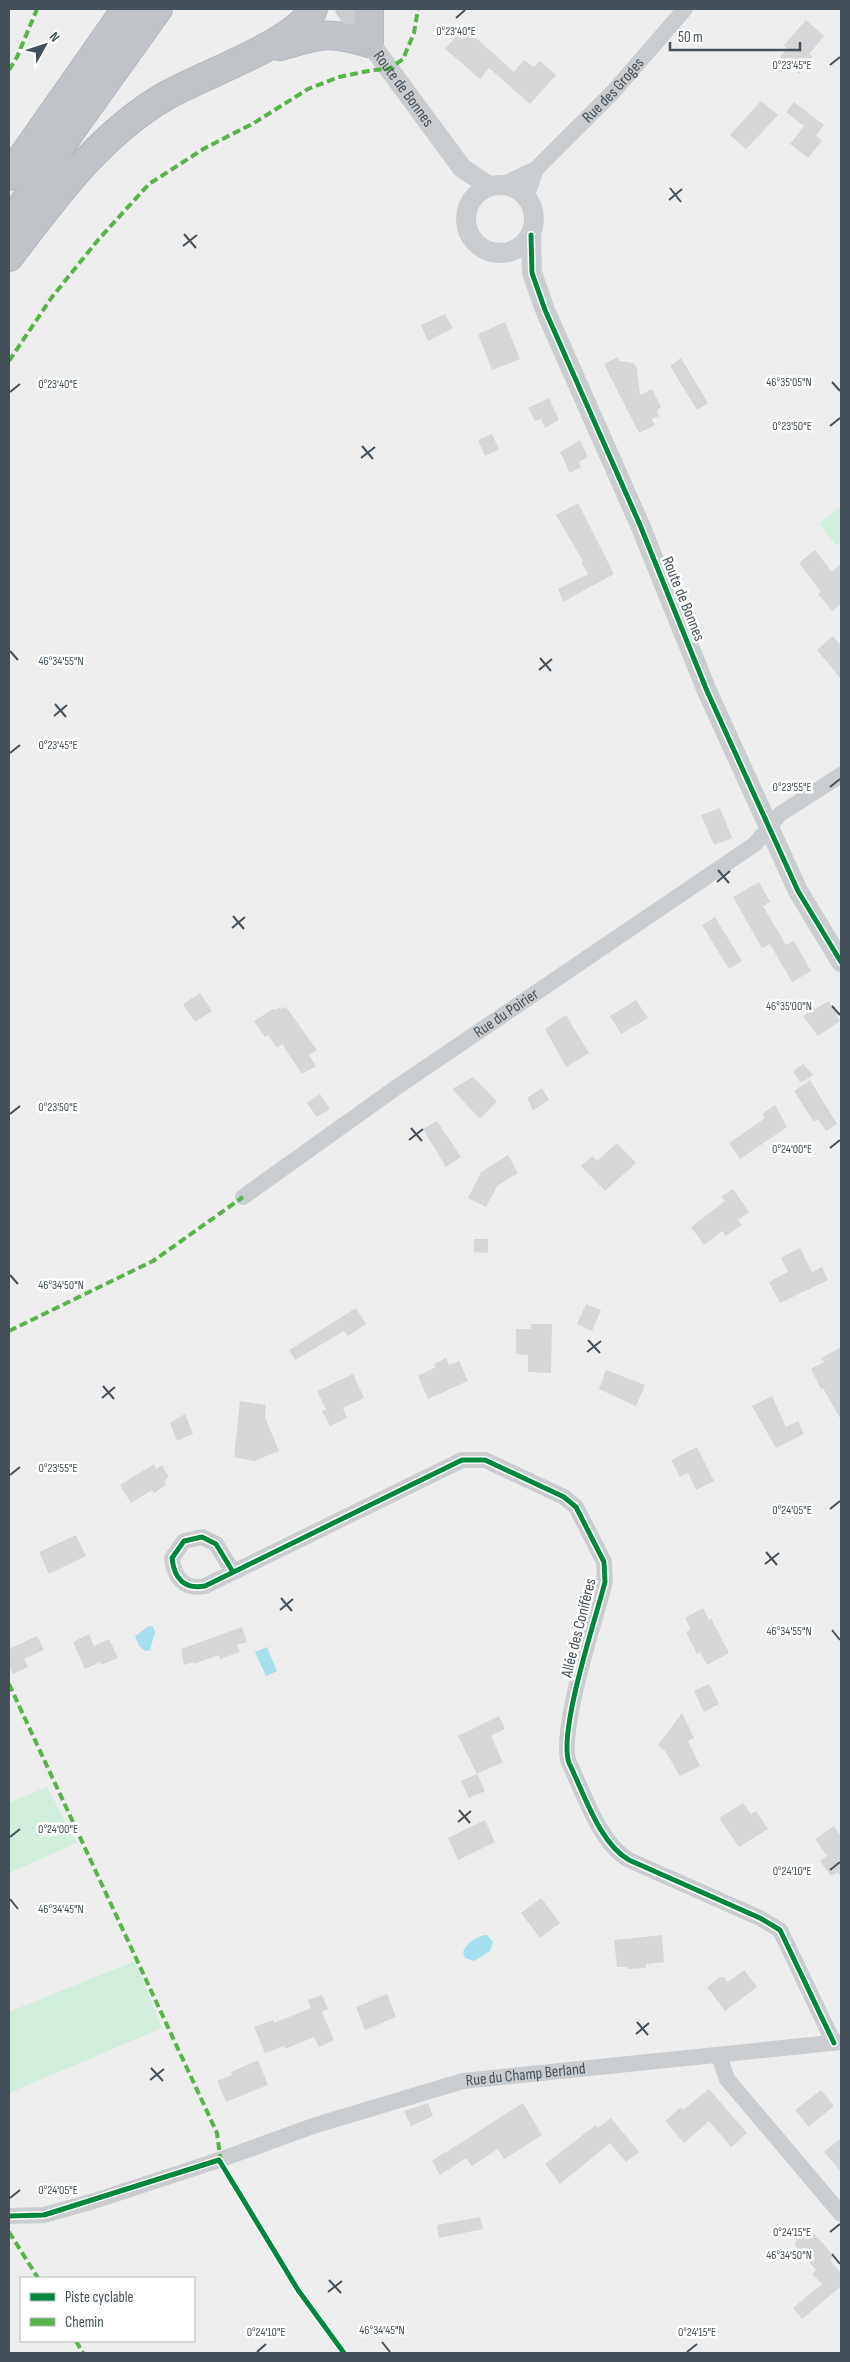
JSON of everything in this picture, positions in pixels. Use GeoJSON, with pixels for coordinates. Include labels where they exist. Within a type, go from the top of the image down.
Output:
{"type":"FeatureCollection","features":[{"type":"Feature","properties":{"kind":"highway"},"geometry":{"type":"LineString","coordinates":[[12,171],[17,143],[103,9]]}},
{"type":"Feature","properties":{"kind":"highway"},"geometry":{"type":"LineString","coordinates":[[12,171],[126,9]]}},
{"type":"Feature","properties":{"kind":"highway"},"geometry":{"type":"LineString","coordinates":[[9,226],[70,132],[158,9]]}},
{"type":"Feature","properties":{"kind":"highway"},"geometry":{"type":"LineString","coordinates":[[9,257],[72,174],[117,130],[163,97],[205,75],[250,55],[296,29],[313,9]]}},
{"type":"Feature","properties":{"kind":"highway"},"geometry":{"type":"LineString","coordinates":[[250,55],[328,34],[341,35],[369,43],[369,9]]}},
{"type":"Feature","properties":{"kind":"street","name":"Route de Bonnes"},"geometry":{"type":"LineString","coordinates":[[345,9],[462,168],[496,185]]}},
{"type":"Feature","properties":{"kind":"street","name":"Rue des Groges"},"geometry":{"type":"LineString","coordinates":[[496,185],[536,169],[613,92],[685,9]]}},
{"type":"Feature","properties":{"kind":"street","name":"Route de Bonnes"},"geometry":{"type":"LineString","coordinates":[[462,168],[468,204]]}},
{"type":"Feature","properties":{"kind":"street","name":"Rue des Groges"},"geometry":{"type":"LineString","coordinates":[[526,197],[536,169]]}},
{"type":"Feature","properties":{"kind":"street"},"geometry":{"type":"LineString","coordinates":[[496,185],[515,188],[526,197],[533,208],[534,222],[531,235],[524,245],[515,251],[498,254],[486,252],[474,242],[468,230],[465,217],[468,204],[477,193],[496,185]]}},
{"type":"Feature","properties":{"kind":"street","name":"Route de Bonnes"},"geometry":{"type":"LineString","coordinates":[[531,235],[532,273],[545,310],[640,525],[706,691],[798,891],[841,962]]}},
{"type":"Feature","properties":{"kind":"street"},"geometry":{"type":"LineString","coordinates":[[498,254],[532,273]]}},
{"type":"Feature","properties":{"kind":"street","name":"Rue du Poirier"},"geometry":{"type":"LineString","coordinates":[[243,1197],[397,1087],[755,844],[780,814],[841,775]]}},
{"type":"Feature","properties":{"kind":"street","name":"Allée des Conifères"},"geometry":{"type":"LineString","coordinates":[[233,1572],[462,1460],[485,1460],[564,1497],[576,1507],[604,1562],[605,1582],[575,1694],[566,1741],[566,1753],[569,1763],[603,1833],[611,1847],[629,1860],[760,1918],[780,1930],[838,2043]]}},
{"type":"Feature","properties":{"kind":"street","name":"Rue du Champ Berland"},"geometry":{"type":"LineString","coordinates":[[9,2216],[44,2215],[219,2160],[316,2125],[463,2081],[838,2043]]}},
{"type":"Feature","properties":{"kind":"street"},"geometry":{"type":"LineString","coordinates":[[719,2056],[727,2079],[841,2214]]}},
{"type":"Feature","properties":{"kind":"green space"},"geometry":{"type":"Polygon","coordinates":[[[841,506],[841,542],[837,546],[819,524],[841,506]]]}},
{"type":"Feature","properties":{"kind":"green space"},"geometry":{"type":"Polygon","coordinates":[[[47,1787],[77,1843],[9,1873],[9,1803],[47,1787]]]}},
{"type":"Feature","properties":{"kind":"green space"},"geometry":{"type":"Polygon","coordinates":[[[135,1961],[162,2028],[9,2093],[9,2012],[135,1961]]]}},
{"type":"Feature","properties":{"kind":"water"},"geometry":{"type":"Polygon","coordinates":[[[149,1626],[153,1627],[155,1632],[150,1650],[145,1651],[139,1646],[135,1636],[149,1626]]]}},
{"type":"Feature","properties":{"kind":"water"},"geometry":{"type":"Polygon","coordinates":[[[267,1647],[277,1671],[266,1676],[255,1652],[267,1647]]]}},
{"type":"Feature","properties":{"kind":"water"},"geometry":{"type":"Polygon","coordinates":[[[487,1935],[493,1942],[490,1951],[474,1961],[465,1958],[463,1952],[467,1946],[476,1938],[487,1935]]]}},
{"type":"Feature","properties":{"kind":"building"},"geometry":{"type":"Polygon","coordinates":[[[806,20],[824,36],[809,54],[813,57],[799,74],[779,58],[787,48],[784,45],[806,20]]]}},
{"type":"Feature","properties":{"kind":"building"},"geometry":{"type":"Polygon","coordinates":[[[464,27],[514,72],[524,60],[534,67],[540,61],[556,75],[530,104],[489,68],[480,79],[445,49],[464,27]]]}},
{"type":"Feature","properties":{"kind":"building"},"geometry":{"type":"Polygon","coordinates":[[[761,101],[778,115],[746,149],[730,135],[761,101]]]}},
{"type":"Feature","properties":{"kind":"building"},"geometry":{"type":"Polygon","coordinates":[[[794,102],[824,125],[816,135],[822,141],[808,158],[790,144],[804,126],[786,112],[794,102]]]}},
{"type":"Feature","properties":{"kind":"building"},"geometry":{"type":"Polygon","coordinates":[[[445,314],[453,328],[428,341],[421,325],[445,314]]]}},
{"type":"Feature","properties":{"kind":"building"},"geometry":{"type":"Polygon","coordinates":[[[505,322],[520,359],[492,370],[478,334],[505,322]]]}},
{"type":"Feature","properties":{"kind":"building"},"geometry":{"type":"Polygon","coordinates":[[[618,357],[619,361],[633,363],[637,368],[640,395],[652,389],[661,407],[657,410],[659,416],[652,419],[655,425],[639,433],[604,364],[618,357]]]}},
{"type":"Feature","properties":{"kind":"building"},"geometry":{"type":"Polygon","coordinates":[[[681,358],[708,403],[697,410],[670,366],[681,358]]]}},
{"type":"Feature","properties":{"kind":"building"},"geometry":{"type":"Polygon","coordinates":[[[549,398],[559,420],[545,428],[541,419],[535,421],[528,408],[549,398]]]}},
{"type":"Feature","properties":{"kind":"building"},"geometry":{"type":"Polygon","coordinates":[[[492,434],[499,449],[485,456],[478,440],[492,434]]]}},
{"type":"Feature","properties":{"kind":"building"},"geometry":{"type":"Polygon","coordinates":[[[580,440],[588,457],[579,462],[581,467],[570,473],[560,452],[580,440]]]}},
{"type":"Feature","properties":{"kind":"building"},"geometry":{"type":"Polygon","coordinates":[[[578,503],[614,574],[563,602],[558,589],[588,574],[581,562],[583,561],[556,515],[578,503]]]}},
{"type":"Feature","properties":{"kind":"building"},"geometry":{"type":"Polygon","coordinates":[[[815,550],[832,572],[841,564],[841,604],[832,611],[818,594],[821,592],[799,563],[815,550]]]}},
{"type":"Feature","properties":{"kind":"building"},"geometry":{"type":"Polygon","coordinates":[[[833,636],[841,646],[841,679],[817,650],[833,636]]]}},
{"type":"Feature","properties":{"kind":"building"},"geometry":{"type":"Polygon","coordinates":[[[720,808],[732,838],[714,845],[701,815],[720,808]]]}},
{"type":"Feature","properties":{"kind":"building"},"geometry":{"type":"Polygon","coordinates":[[[759,882],[770,902],[763,906],[786,945],[794,941],[811,971],[792,982],[770,944],[762,948],[733,897],[759,882]]]}},
{"type":"Feature","properties":{"kind":"building"},"geometry":{"type":"Polygon","coordinates":[[[715,917],[742,961],[729,969],[702,925],[715,917]]]}},
{"type":"Feature","properties":{"kind":"building"},"geometry":{"type":"Polygon","coordinates":[[[200,993],[212,1011],[195,1022],[183,1004],[200,993]]]}},
{"type":"Feature","properties":{"kind":"building"},"geometry":{"type":"Polygon","coordinates":[[[636,1000],[648,1018],[621,1034],[610,1016],[636,1000]]]}},
{"type":"Feature","properties":{"kind":"building"},"geometry":{"type":"Polygon","coordinates":[[[829,1001],[840,1021],[818,1036],[803,1016],[829,1001]]]}},
{"type":"Feature","properties":{"kind":"building"},"geometry":{"type":"Polygon","coordinates":[[[280,1007],[281,1009],[286,1007],[317,1050],[309,1055],[316,1066],[302,1074],[282,1044],[277,1048],[268,1035],[265,1037],[254,1021],[273,1009],[275,1010],[280,1007]]]}},
{"type":"Feature","properties":{"kind":"building"},"geometry":{"type":"Polygon","coordinates":[[[566,1015],[589,1053],[566,1067],[545,1029],[566,1015]]]}},
{"type":"Feature","properties":{"kind":"building"},"geometry":{"type":"Polygon","coordinates":[[[803,1064],[813,1075],[801,1083],[793,1071],[803,1064]]]}},
{"type":"Feature","properties":{"kind":"building"},"geometry":{"type":"Polygon","coordinates":[[[473,1077],[497,1101],[480,1119],[452,1089],[473,1077]]]}},
{"type":"Feature","properties":{"kind":"building"},"geometry":{"type":"Polygon","coordinates":[[[810,1080],[837,1124],[826,1131],[818,1119],[814,1122],[794,1091],[810,1080]]]}},
{"type":"Feature","properties":{"kind":"building"},"geometry":{"type":"Polygon","coordinates":[[[542,1088],[549,1100],[533,1110],[527,1098],[542,1088]]]}},
{"type":"Feature","properties":{"kind":"building"},"geometry":{"type":"Polygon","coordinates":[[[320,1094],[330,1109],[317,1117],[307,1103],[320,1094]]]}},
{"type":"Feature","properties":{"kind":"building"},"geometry":{"type":"Polygon","coordinates":[[[775,1105],[787,1127],[740,1159],[729,1143],[765,1118],[762,1114],[775,1105]]]}},
{"type":"Feature","properties":{"kind":"building"},"geometry":{"type":"Polygon","coordinates":[[[437,1121],[461,1157],[446,1167],[423,1129],[437,1121]]]}},
{"type":"Feature","properties":{"kind":"building"},"geometry":{"type":"Polygon","coordinates":[[[617,1143],[636,1163],[605,1191],[581,1166],[592,1156],[597,1161],[617,1143]]]}},
{"type":"Feature","properties":{"kind":"building"},"geometry":{"type":"Polygon","coordinates":[[[508,1155],[518,1173],[497,1186],[486,1207],[468,1198],[481,1172],[508,1155]]]}},
{"type":"Feature","properties":{"kind":"building"},"geometry":{"type":"Polygon","coordinates":[[[733,1189],[749,1212],[738,1220],[742,1225],[726,1236],[722,1231],[704,1245],[691,1227],[725,1201],[721,1197],[733,1189]]]}},
{"type":"Feature","properties":{"kind":"building"},"geometry":{"type":"Polygon","coordinates":[[[474,1239],[488,1239],[488,1253],[474,1252],[474,1239]]]}},
{"type":"Feature","properties":{"kind":"building"},"geometry":{"type":"Polygon","coordinates":[[[800,1248],[812,1272],[822,1267],[828,1280],[780,1303],[769,1282],[788,1272],[781,1258],[800,1248]]]}},
{"type":"Feature","properties":{"kind":"building"},"geometry":{"type":"Polygon","coordinates":[[[586,1304],[601,1310],[592,1331],[577,1324],[586,1304]]]}},
{"type":"Feature","properties":{"kind":"building"},"geometry":{"type":"Polygon","coordinates":[[[356,1308],[366,1324],[348,1336],[344,1331],[295,1360],[289,1350],[356,1308]]]}},
{"type":"Feature","properties":{"kind":"building"},"geometry":{"type":"Polygon","coordinates":[[[531,1324],[552,1324],[551,1373],[528,1372],[528,1355],[516,1354],[516,1329],[531,1329],[531,1324]]]}},
{"type":"Feature","properties":{"kind":"building"},"geometry":{"type":"Polygon","coordinates":[[[841,1347],[841,1420],[823,1388],[821,1389],[811,1369],[824,1362],[821,1358],[841,1347]]]}},
{"type":"Feature","properties":{"kind":"building"},"geometry":{"type":"Polygon","coordinates":[[[446,1358],[449,1365],[459,1361],[468,1381],[428,1399],[418,1376],[436,1367],[434,1364],[446,1358]]]}},
{"type":"Feature","properties":{"kind":"building"},"geometry":{"type":"Polygon","coordinates":[[[606,1370],[645,1385],[636,1406],[599,1389],[606,1370]]]}},
{"type":"Feature","properties":{"kind":"building"},"geometry":{"type":"Polygon","coordinates":[[[353,1374],[364,1398],[343,1408],[347,1418],[330,1426],[322,1411],[326,1409],[317,1391],[353,1374]]]}},
{"type":"Feature","properties":{"kind":"building"},"geometry":{"type":"Polygon","coordinates":[[[772,1396],[786,1427],[798,1421],[804,1434],[776,1448],[752,1406],[772,1396]]]}},
{"type":"Feature","properties":{"kind":"building"},"geometry":{"type":"Polygon","coordinates":[[[240,1401],[266,1405],[265,1417],[279,1451],[254,1461],[234,1457],[240,1401]]]}},
{"type":"Feature","properties":{"kind":"building"},"geometry":{"type":"Polygon","coordinates":[[[185,1414],[193,1434],[177,1441],[170,1423],[185,1414]]]}},
{"type":"Feature","properties":{"kind":"building"},"geometry":{"type":"Polygon","coordinates":[[[697,1447],[714,1481],[696,1490],[688,1473],[680,1477],[671,1460],[697,1447]]]}},
{"type":"Feature","properties":{"kind":"building"},"geometry":{"type":"Polygon","coordinates":[[[154,1464],[156,1469],[162,1465],[169,1477],[164,1481],[166,1485],[154,1493],[152,1490],[131,1503],[120,1485],[154,1464]]]}},
{"type":"Feature","properties":{"kind":"building"},"geometry":{"type":"Polygon","coordinates":[[[76,1535],[86,1556],[49,1574],[39,1552],[76,1535]]]}},
{"type":"Feature","properties":{"kind":"building"},"geometry":{"type":"Polygon","coordinates":[[[703,1608],[709,1620],[711,1618],[729,1653],[707,1665],[700,1652],[697,1654],[686,1632],[691,1629],[685,1618],[703,1608]]]}},
{"type":"Feature","properties":{"kind":"building"},"geometry":{"type":"Polygon","coordinates":[[[242,1627],[247,1642],[237,1645],[240,1652],[220,1659],[219,1655],[194,1664],[193,1662],[184,1665],[181,1649],[242,1627]]]}},
{"type":"Feature","properties":{"kind":"building"},"geometry":{"type":"Polygon","coordinates":[[[89,1634],[94,1646],[109,1639],[118,1658],[101,1665],[100,1662],[85,1669],[73,1642],[89,1634]]]}},
{"type":"Feature","properties":{"kind":"building"},"geometry":{"type":"Polygon","coordinates":[[[37,1636],[44,1650],[24,1659],[28,1667],[13,1674],[9,1666],[9,1649],[37,1636]]]}},
{"type":"Feature","properties":{"kind":"building"},"geometry":{"type":"Polygon","coordinates":[[[709,1684],[719,1704],[704,1712],[694,1691],[709,1684]]]}},
{"type":"Feature","properties":{"kind":"building"},"geometry":{"type":"Polygon","coordinates":[[[682,1713],[694,1738],[688,1741],[700,1766],[680,1776],[666,1752],[658,1745],[682,1713]]]}},
{"type":"Feature","properties":{"kind":"building"},"geometry":{"type":"Polygon","coordinates":[[[499,1716],[505,1729],[491,1736],[503,1762],[477,1774],[458,1736],[499,1716]]]}},
{"type":"Feature","properties":{"kind":"building"},"geometry":{"type":"Polygon","coordinates":[[[477,1774],[485,1791],[469,1798],[461,1781],[477,1774]]]}},
{"type":"Feature","properties":{"kind":"building"},"geometry":{"type":"Polygon","coordinates":[[[743,1803],[751,1814],[756,1811],[768,1829],[739,1847],[719,1818],[743,1803]]]}},
{"type":"Feature","properties":{"kind":"building"},"geometry":{"type":"Polygon","coordinates":[[[485,1820],[495,1842],[458,1860],[448,1838],[485,1820]]]}},
{"type":"Feature","properties":{"kind":"building"},"geometry":{"type":"Polygon","coordinates":[[[834,1826],[841,1837],[841,1877],[838,1872],[831,1876],[820,1861],[827,1856],[815,1839],[834,1826]]]}},
{"type":"Feature","properties":{"kind":"building"},"geometry":{"type":"Polygon","coordinates":[[[541,1898],[560,1923],[540,1938],[521,1913],[541,1898]]]}},
{"type":"Feature","properties":{"kind":"building"},"geometry":{"type":"Polygon","coordinates":[[[662,1935],[664,1962],[646,1964],[646,1968],[627,1969],[627,1967],[617,1967],[614,1940],[662,1935]]]}},
{"type":"Feature","properties":{"kind":"building"},"geometry":{"type":"Polygon","coordinates":[[[744,1970],[757,1987],[725,2011],[707,1987],[720,1977],[724,1977],[728,1982],[744,1970]]]}},
{"type":"Feature","properties":{"kind":"building"},"geometry":{"type":"Polygon","coordinates":[[[387,1994],[396,2017],[365,2030],[356,2007],[387,1994]]]}},
{"type":"Feature","properties":{"kind":"building"},"geometry":{"type":"Polygon","coordinates":[[[322,1995],[328,2009],[322,2012],[334,2040],[319,2047],[314,2037],[285,2049],[284,2046],[265,2053],[254,2027],[273,2020],[274,2023],[311,2008],[308,2000],[322,1995]]]}},
{"type":"Feature","properties":{"kind":"building"},"geometry":{"type":"Polygon","coordinates":[[[258,2060],[268,2085],[226,2102],[217,2081],[232,2075],[231,2072],[258,2060]]]}},
{"type":"Feature","properties":{"kind":"building"},"geometry":{"type":"Polygon","coordinates":[[[709,2089],[747,2133],[731,2147],[709,2121],[684,2143],[665,2121],[681,2107],[683,2110],[709,2089]]]}},
{"type":"Feature","properties":{"kind":"building"},"geometry":{"type":"Polygon","coordinates":[[[821,2090],[834,2106],[809,2127],[795,2110],[821,2090]]]}},
{"type":"Feature","properties":{"kind":"building"},"geometry":{"type":"Polygon","coordinates":[[[428,2103],[433,2116],[411,2126],[404,2111],[428,2103]]]}},
{"type":"Feature","properties":{"kind":"building"},"geometry":{"type":"Polygon","coordinates":[[[523,2103],[542,2135],[504,2159],[498,2149],[472,2166],[466,2158],[440,2175],[432,2161],[447,2151],[448,2154],[448,2151],[523,2103]]]}},
{"type":"Feature","properties":{"kind":"building"},"geometry":{"type":"Polygon","coordinates":[[[611,2118],[639,2152],[626,2162],[610,2143],[560,2184],[545,2164],[596,2125],[598,2128],[611,2118]]]}},
{"type":"Feature","properties":{"kind":"building"},"geometry":{"type":"Polygon","coordinates":[[[841,2138],[841,2172],[824,2152],[841,2138]]]}},
{"type":"Feature","properties":{"kind":"building"},"geometry":{"type":"Polygon","coordinates":[[[480,2217],[483,2229],[439,2238],[437,2225],[480,2217]]]}},
{"type":"Feature","properties":{"kind":"building"},"geometry":{"type":"Polygon","coordinates":[[[808,2227],[834,2256],[830,2260],[841,2273],[841,2286],[802,2319],[793,2308],[822,2284],[812,2274],[816,2270],[794,2244],[797,2241],[795,2238],[808,2227]]]}},
{"type":"Feature","properties":{"kind":"marked path"},"geometry":{"type":"LineString","coordinates":[[9,70],[17,57],[37,9]]}},
{"type":"Feature","properties":{"kind":"marked path"},"geometry":{"type":"LineString","coordinates":[[9,361],[52,297],[98,240],[149,184],[205,148],[254,123],[308,89],[339,77],[373,70],[389,69],[403,59],[414,33],[418,9]]}},
{"type":"Feature","properties":{"kind":"marked path"},"geometry":{"type":"LineString","coordinates":[[9,1331],[153,1261],[243,1197]]}},
{"type":"Feature","properties":{"kind":"marked path"},"geometry":{"type":"LineString","coordinates":[[9,1684],[217,2133],[221,2163]]}},
{"type":"Feature","properties":{"kind":"marked path"},"geometry":{"type":"LineString","coordinates":[[9,2232],[37,2277]]}},
{"type":"Feature","properties":{"kind":"marked path"},"geometry":{"type":"LineString","coordinates":[[77,2342],[83,2353]]}},
{"type":"Feature","properties":{"kind":"cycle path"},"geometry":{"type":"LineString","coordinates":[[531,235],[532,273],[545,310],[640,525],[707,691],[798,891],[841,962]]}},
{"type":"Feature","properties":{"kind":"cycle path"},"geometry":{"type":"LineString","coordinates":[[233,1572],[216,1544],[202,1537],[184,1541],[172,1558],[175,1571],[181,1581],[191,1586],[205,1586],[462,1460],[485,1460],[564,1497],[576,1507],[604,1562],[605,1582],[579,1675],[573,1702],[567,1748],[569,1763],[593,1816],[609,1842],[629,1860],[760,1918],[780,1930],[834,2043]]}},
{"type":"Feature","properties":{"kind":"cycle path"},"geometry":{"type":"LineString","coordinates":[[9,2216],[44,2215],[219,2160],[298,2290],[344,2353]]}}]}
